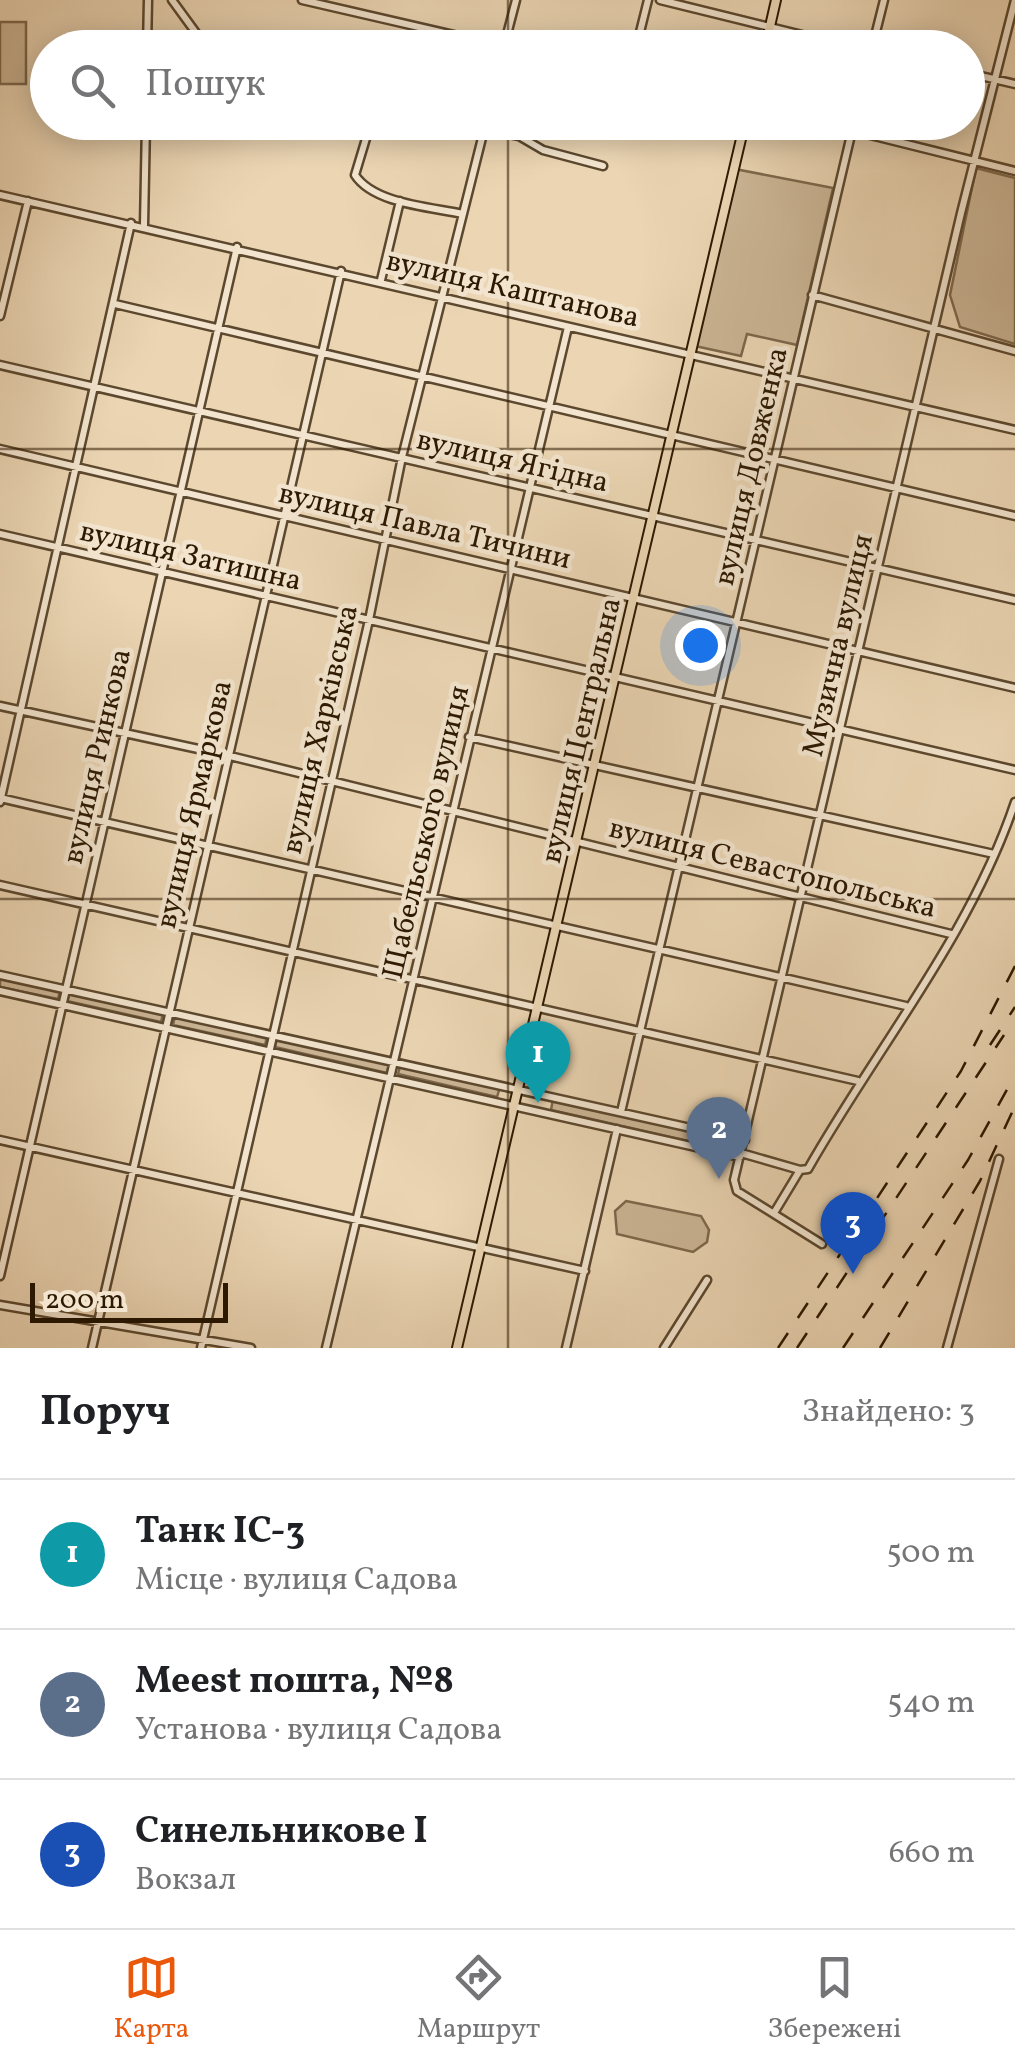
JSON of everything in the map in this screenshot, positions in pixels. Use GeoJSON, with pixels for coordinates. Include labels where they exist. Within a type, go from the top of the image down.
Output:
{"type":"FeatureCollection","features":[{"type":"Feature","properties":{"kind":"main road"},"geometry":{"type":"LineString","coordinates":[[769,30],[776,0]]}},
{"type":"Feature","properties":{"kind":"main road","name":"вулиця Центральна"},"geometry":{"type":"LineString","coordinates":[[457,1348],[521,1089],[741,140]]}},
{"type":"Feature","properties":{"kind":"street"},"geometry":{"type":"LineString","coordinates":[[147,30],[148,0]]}},
{"type":"Feature","properties":{"kind":"street"},"geometry":{"type":"LineString","coordinates":[[172,0],[194,30]]}},
{"type":"Feature","properties":{"kind":"street"},"geometry":{"type":"LineString","coordinates":[[302,0],[432,30]]}},
{"type":"Feature","properties":{"kind":"street"},"geometry":{"type":"LineString","coordinates":[[510,30],[516,0]]}},
{"type":"Feature","properties":{"kind":"street"},"geometry":{"type":"LineString","coordinates":[[640,30],[648,0]]}},
{"type":"Feature","properties":{"kind":"street"},"geometry":{"type":"LineString","coordinates":[[660,0],[782,30]]}},
{"type":"Feature","properties":{"kind":"street"},"geometry":{"type":"LineString","coordinates":[[876,30],[884,0]]}},
{"type":"Feature","properties":{"kind":"street","name":"Музична вулиця"},"geometry":{"type":"LineString","coordinates":[[985,118],[1015,0]]}},
{"type":"Feature","properties":{"kind":"street"},"geometry":{"type":"LineString","coordinates":[[985,77],[1015,84]]}},
{"type":"Feature","properties":{"kind":"street"},"geometry":{"type":"LineString","coordinates":[[144,225],[146,140]]}},
{"type":"Feature","properties":{"kind":"street"},"geometry":{"type":"LineString","coordinates":[[366,140],[355,175],[362,186],[400,201],[463,214]]}},
{"type":"Feature","properties":{"kind":"street","name":"вулиця Харківська"},"geometry":{"type":"LineString","coordinates":[[202,1344],[234,1190],[369,620],[420,378],[481,140]]}},
{"type":"Feature","properties":{"kind":"street"},"geometry":{"type":"LineString","coordinates":[[526,140],[543,150],[603,166]]}},
{"type":"Feature","properties":{"kind":"street","name":"вулиця Довженка"},"geometry":{"type":"LineString","coordinates":[[621,1112],[850,140]]}},
{"type":"Feature","properties":{"kind":"street"},"geometry":{"type":"LineString","coordinates":[[899,140],[1015,170]]}},
{"type":"Feature","properties":{"kind":"street","name":"Музична вулиця"},"geometry":{"type":"LineString","coordinates":[[741,1155],[979,140]]}},
{"type":"Feature","properties":{"kind":"street","name":"вулиця Каштанова"},"geometry":{"type":"LineString","coordinates":[[0,194],[341,270],[1015,430]]}},
{"type":"Feature","properties":{"kind":"street"},"geometry":{"type":"LineString","coordinates":[[0,316],[28,201]]}},
{"type":"Feature","properties":{"kind":"street"},"geometry":{"type":"LineString","coordinates":[[381,280],[400,201]]}},
{"type":"Feature","properties":{"kind":"street"},"geometry":{"type":"LineString","coordinates":[[131,223],[0,799],[906,1006]]}},
{"type":"Feature","properties":{"kind":"street","name":"вулиця Ринкова"},"geometry":{"type":"LineString","coordinates":[[0,1276],[63,989],[237,247]]}},
{"type":"Feature","properties":{"kind":"street","name":"вулиця Ярмаркова"},"geometry":{"type":"LineString","coordinates":[[92,1348],[341,270]]}},
{"type":"Feature","properties":{"kind":"street"},"geometry":{"type":"LineString","coordinates":[[812,295],[1015,351]]}},
{"type":"Feature","properties":{"kind":"street"},"geometry":{"type":"LineString","coordinates":[[115,304],[1015,516]]}},
{"type":"Feature","properties":{"kind":"street","name":"Щабельського вулиця"},"geometry":{"type":"LineString","coordinates":[[326,1348],[568,326]]}},
{"type":"Feature","properties":{"kind":"street","name":"вулиця Ягідна"},"geometry":{"type":"LineString","coordinates":[[0,365],[1015,600]]}},
{"type":"Feature","properties":{"kind":"street","name":"вулиця Павла Тичини"},"geometry":{"type":"LineString","coordinates":[[0,449],[1015,688]]}},
{"type":"Feature","properties":{"kind":"street","name":"вулиця Затишна"},"geometry":{"type":"LineString","coordinates":[[0,534],[841,733],[1015,770]]}},
{"type":"Feature","properties":{"kind":"street","name":"вулиця Севастопольська"},"geometry":{"type":"LineString","coordinates":[[0,706],[226,756],[951,934]]}},
{"type":"Feature","properties":{"kind":"street"},"geometry":{"type":"LineString","coordinates":[[468,737],[994,854]]}},
{"type":"Feature","properties":{"kind":"street"},"geometry":{"type":"LineString","coordinates":[[0,991],[808,1169],[858,1081],[951,934],[994,854],[1015,802]]}},
{"type":"Feature","properties":{"kind":"street"},"geometry":{"type":"LineString","coordinates":[[0,886],[858,1081]]}},
{"type":"Feature","properties":{"kind":"street"},"geometry":{"type":"LineString","coordinates":[[0,975],[744,1140]]}},
{"type":"Feature","properties":{"kind":"street"},"geometry":{"type":"LineString","coordinates":[[566,1348],[617,1129]]}},
{"type":"Feature","properties":{"kind":"street"},"geometry":{"type":"LineString","coordinates":[[0,1140],[356,1216],[584,1271]]}},
{"type":"Feature","properties":{"kind":"street"},"geometry":{"type":"LineString","coordinates":[[741,1155],[734,1180],[737,1191],[822,1244]]}},
{"type":"Feature","properties":{"kind":"street"},"geometry":{"type":"LineString","coordinates":[[947,1348],[999,1159]]}},
{"type":"Feature","properties":{"kind":"street"},"geometry":{"type":"LineString","coordinates":[[774,1213],[800,1170]]}},
{"type":"Feature","properties":{"kind":"street"},"geometry":{"type":"LineString","coordinates":[[664,1348],[707,1280]]}},
{"type":"Feature","properties":{"kind":"street"},"geometry":{"type":"LineString","coordinates":[[0,1305],[202,1344],[251,1348]]}},
{"type":"Feature","properties":{"kind":"shaded area"},"geometry":{"type":"Polygon","coordinates":[[[0,22],[26,22],[26,84],[0,84],[0,22]]]}},
{"type":"Feature","properties":{"kind":"shaded area"},"geometry":{"type":"Polygon","coordinates":[[[976,168],[1015,178],[1015,344],[960,327],[950,295],[976,168]]]}},
{"type":"Feature","properties":{"kind":"shaded area"},"geometry":{"type":"Polygon","coordinates":[[[735,169],[833,188],[797,345],[747,334],[741,356],[695,346],[735,169]]]}},
{"type":"Feature","properties":{"kind":"shaded area"},"geometry":{"type":"Polygon","coordinates":[[[0,978],[60,991],[58,999],[0,987],[0,978]]]}},
{"type":"Feature","properties":{"kind":"shaded area"},"geometry":{"type":"Polygon","coordinates":[[[69,993],[163,1014],[161,1022],[67,1001],[69,993]]]}},
{"type":"Feature","properties":{"kind":"shaded area"},"geometry":{"type":"Polygon","coordinates":[[[175,1016],[267,1037],[265,1045],[173,1025],[175,1016]]]}},
{"type":"Feature","properties":{"kind":"shaded area"},"geometry":{"type":"Polygon","coordinates":[[[277,1038],[389,1064],[387,1073],[275,1047],[277,1038]]]}},
{"type":"Feature","properties":{"kind":"shaded area"},"geometry":{"type":"Polygon","coordinates":[[[400,1066],[500,1087],[497,1097],[398,1074],[400,1066]]]}},
{"type":"Feature","properties":{"kind":"shaded area"},"geometry":{"type":"Polygon","coordinates":[[[553,1099],[717,1137],[715,1147],[551,1110],[553,1099]]]}},
{"type":"Feature","properties":{"kind":"shaded area"},"geometry":{"type":"Polygon","coordinates":[[[626,1201],[701,1216],[709,1230],[707,1242],[693,1252],[617,1234],[615,1211],[626,1201]]]}},
{"type":"Feature","properties":{"kind":"railway"},"geometry":{"type":"LineString","coordinates":[[778,1348],[961,1071],[1015,966]]}},
{"type":"Feature","properties":{"kind":"railway"},"geometry":{"type":"LineString","coordinates":[[990,1045],[1015,1007]]}},
{"type":"Feature","properties":{"kind":"railway"},"geometry":{"type":"LineString","coordinates":[[797,1348],[1004,1035]]}},
{"type":"Feature","properties":{"kind":"railway"},"geometry":{"type":"LineString","coordinates":[[843,1348],[968,1160],[1015,1075]]}},
{"type":"Feature","properties":{"kind":"railway"},"geometry":{"type":"LineString","coordinates":[[880,1348],[980,1181],[1015,1106]]}},
{"type":"Feature","properties":{"kind":"place","name":"Танк ІС-3"},"geometry":{"type":"Point","coordinates":[538,1103]}},
{"type":"Feature","properties":{"kind":"place","name":"Meest пошта, №8"},"geometry":{"type":"Point","coordinates":[719,1179]}},
{"type":"Feature","properties":{"kind":"place","name":"Синельникове І"},"geometry":{"type":"Point","coordinates":[853,1274]}}]}
